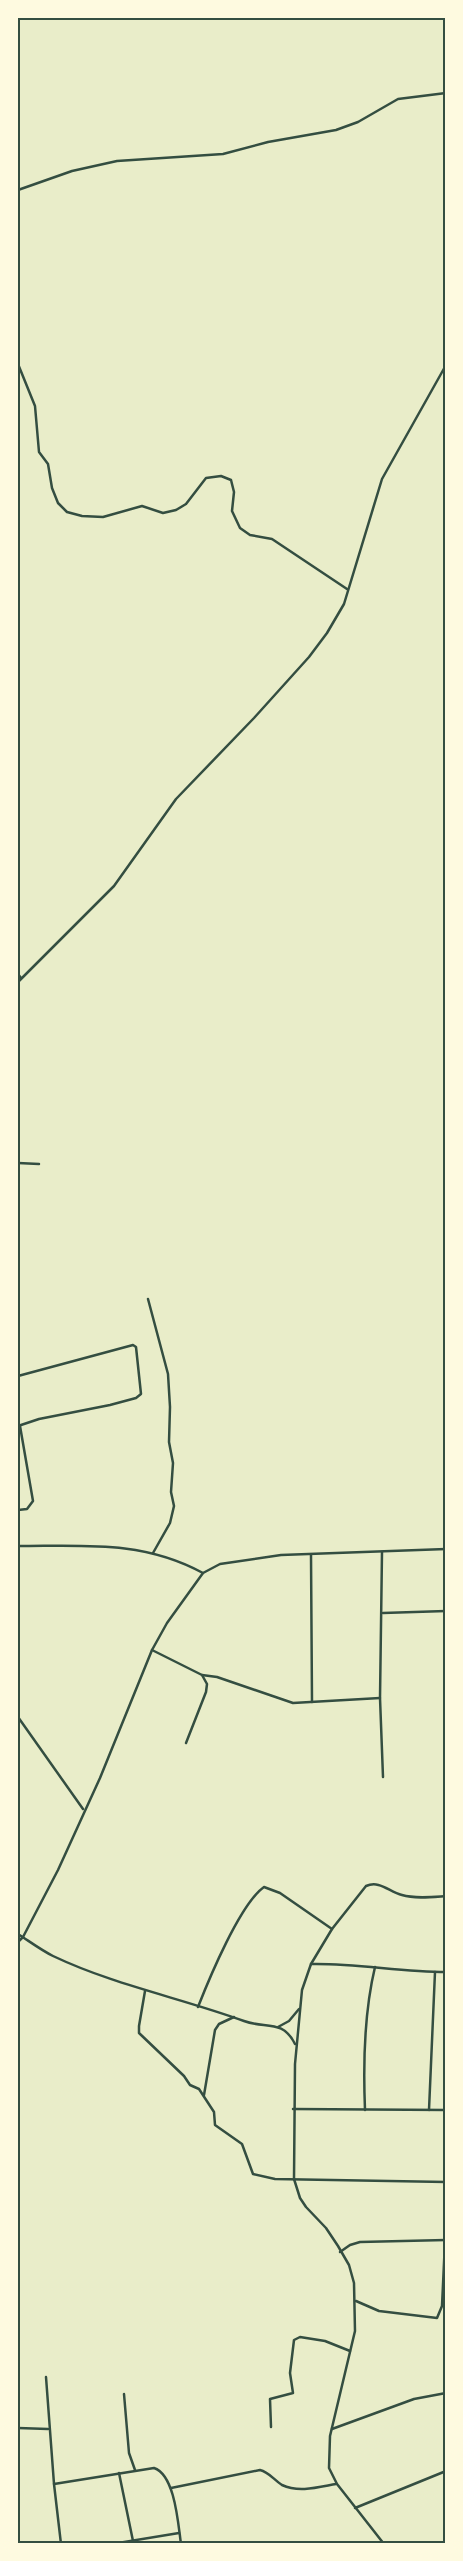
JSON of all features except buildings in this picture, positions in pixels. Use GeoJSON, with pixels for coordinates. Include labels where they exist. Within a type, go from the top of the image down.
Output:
{"type":"FeatureCollection","features":[{"type":"Feature","properties":{"kind":"street"},"geometry":{"type":"LineString","coordinates":[[18,190],[72,171],[117,161],[223,154],[268,142],[336,130],[358,122],[398,99],[446,93]]}},
{"type":"Feature","properties":{"kind":"street"},"geometry":{"type":"LineString","coordinates":[[18,364],[35,406],[39,452],[48,464],[52,488],[58,503],[68,512],[82,516],[103,517],[142,506],[163,512],[176,510],[186,504],[206,478],[221,476],[231,480],[234,492],[232,511],[240,528],[250,535],[272,539],[348,589]]}},
{"type":"Feature","properties":{"kind":"street"},"geometry":{"type":"LineString","coordinates":[[18,982],[114,886],[143,849],[176,799],[309,657],[344,604],[382,479],[446,365]]}},
{"type":"Feature","properties":{"kind":"street"},"geometry":{"type":"LineString","coordinates":[[18,974],[21,978]]}},
{"type":"Feature","properties":{"kind":"street"},"geometry":{"type":"LineString","coordinates":[[18,1163],[39,1164]]}},
{"type":"Feature","properties":{"kind":"street"},"geometry":{"type":"LineString","coordinates":[[148,1299],[168,1374],[169,1442],[173,1463],[171,1492],[174,1506],[170,1523],[153,1553]]}},
{"type":"Feature","properties":{"kind":"street"},"geometry":{"type":"LineString","coordinates":[[18,1376],[133,1345],[136,1347],[141,1394],[136,1398],[110,1405],[39,1419],[19,1426],[32,1501],[27,1509],[18,1510]]}},
{"type":"Feature","properties":{"kind":"street"},"geometry":{"type":"LineString","coordinates":[[18,1546],[88,1544],[153,1553],[175,1559],[203,1573]]}},
{"type":"Feature","properties":{"kind":"street"},"geometry":{"type":"LineString","coordinates":[[18,1942],[23,1937],[58,1870],[100,1778],[152,1650],[167,1623],[203,1573],[220,1564],[281,1555],[446,1549]]}},
{"type":"Feature","properties":{"kind":"street"},"geometry":{"type":"LineString","coordinates":[[382,1552],[383,1613],[380,1698],[383,1777]]}},
{"type":"Feature","properties":{"kind":"street"},"geometry":{"type":"LineString","coordinates":[[311,1555],[312,1702]]}},
{"type":"Feature","properties":{"kind":"street"},"geometry":{"type":"LineString","coordinates":[[383,1613],[446,1611]]}},
{"type":"Feature","properties":{"kind":"street"},"geometry":{"type":"LineString","coordinates":[[152,1650],[202,1675],[218,1677],[293,1703],[380,1698]]}},
{"type":"Feature","properties":{"kind":"street"},"geometry":{"type":"LineString","coordinates":[[186,1743],[206,1692],[207,1684],[202,1675]]}},
{"type":"Feature","properties":{"kind":"street"},"geometry":{"type":"LineString","coordinates":[[18,1717],[84,1810]]}},
{"type":"Feature","properties":{"kind":"street"},"geometry":{"type":"LineString","coordinates":[[384,2544],[337,2484],[329,2468],[328,2460],[332,2429],[355,2331],[356,2301],[352,2275],[326,2228],[300,2198],[294,2179],[293,2110],[296,2046],[302,1990],[311,1964],[332,1929],[366,1886],[372,1883],[402,1895],[446,1896]]}},
{"type":"Feature","properties":{"kind":"street"},"geometry":{"type":"LineString","coordinates":[[198,2008],[218,1959],[248,1905],[264,1887],[280,1892],[332,1929]]}},
{"type":"Feature","properties":{"kind":"street"},"geometry":{"type":"LineString","coordinates":[[18,1934],[51,1955],[113,1980],[198,2008],[226,2013],[246,2022],[278,2027],[290,2034],[296,2046]]}},
{"type":"Feature","properties":{"kind":"street"},"geometry":{"type":"LineString","coordinates":[[311,1964],[346,1963],[446,1972]]}},
{"type":"Feature","properties":{"kind":"street"},"geometry":{"type":"LineString","coordinates":[[365,2110],[364,2066],[369,1991],[375,1967]]}},
{"type":"Feature","properties":{"kind":"street"},"geometry":{"type":"LineString","coordinates":[[429,2110],[434,1972]]}},
{"type":"Feature","properties":{"kind":"street"},"geometry":{"type":"LineString","coordinates":[[145,1990],[139,2026],[140,2033],[184,2076],[190,2085],[199,2089],[204,2095],[214,2112],[217,2129],[242,2144],[253,2174],[275,2179],[446,2182]]}},
{"type":"Feature","properties":{"kind":"street"},"geometry":{"type":"LineString","coordinates":[[278,2027],[289,2021],[300,2008]]}},
{"type":"Feature","properties":{"kind":"street"},"geometry":{"type":"LineString","coordinates":[[204,2095],[215,2030],[219,2024],[234,2017]]}},
{"type":"Feature","properties":{"kind":"street"},"geometry":{"type":"LineString","coordinates":[[293,2110],[446,2110]]}},
{"type":"Feature","properties":{"kind":"street"},"geometry":{"type":"LineString","coordinates":[[356,2301],[379,2311],[437,2318],[442,2306],[446,2220]]}},
{"type":"Feature","properties":{"kind":"street"},"geometry":{"type":"LineString","coordinates":[[340,2252],[350,2245],[360,2242],[445,2240]]}},
{"type":"Feature","properties":{"kind":"street"},"geometry":{"type":"LineString","coordinates":[[271,2427],[270,2399],[293,2393],[290,2373],[294,2340],[300,2337],[325,2341],[350,2351]]}},
{"type":"Feature","properties":{"kind":"street"},"geometry":{"type":"LineString","coordinates":[[46,2377],[49,2429],[61,2544]]}},
{"type":"Feature","properties":{"kind":"street"},"geometry":{"type":"LineString","coordinates":[[332,2429],[405,2402],[446,2393]]}},
{"type":"Feature","properties":{"kind":"street"},"geometry":{"type":"LineString","coordinates":[[124,2394],[129,2453],[135,2470]]}},
{"type":"Feature","properties":{"kind":"street"},"geometry":{"type":"LineString","coordinates":[[18,2428],[49,2429]]}},
{"type":"Feature","properties":{"kind":"street"},"geometry":{"type":"LineString","coordinates":[[54,2484],[135,2470],[154,2468],[160,2470],[169,2480],[181,2544]]}},
{"type":"Feature","properties":{"kind":"street"},"geometry":{"type":"LineString","coordinates":[[171,2488],[260,2470],[283,2485],[294,2489],[337,2484]]}},
{"type":"Feature","properties":{"kind":"street"},"geometry":{"type":"LineString","coordinates":[[355,2508],[446,2472]]}},
{"type":"Feature","properties":{"kind":"street"},"geometry":{"type":"LineString","coordinates":[[119,2473],[133,2541]]}},
{"type":"Feature","properties":{"kind":"street"},"geometry":{"type":"LineString","coordinates":[[112,2544],[179,2533]]}}]}
